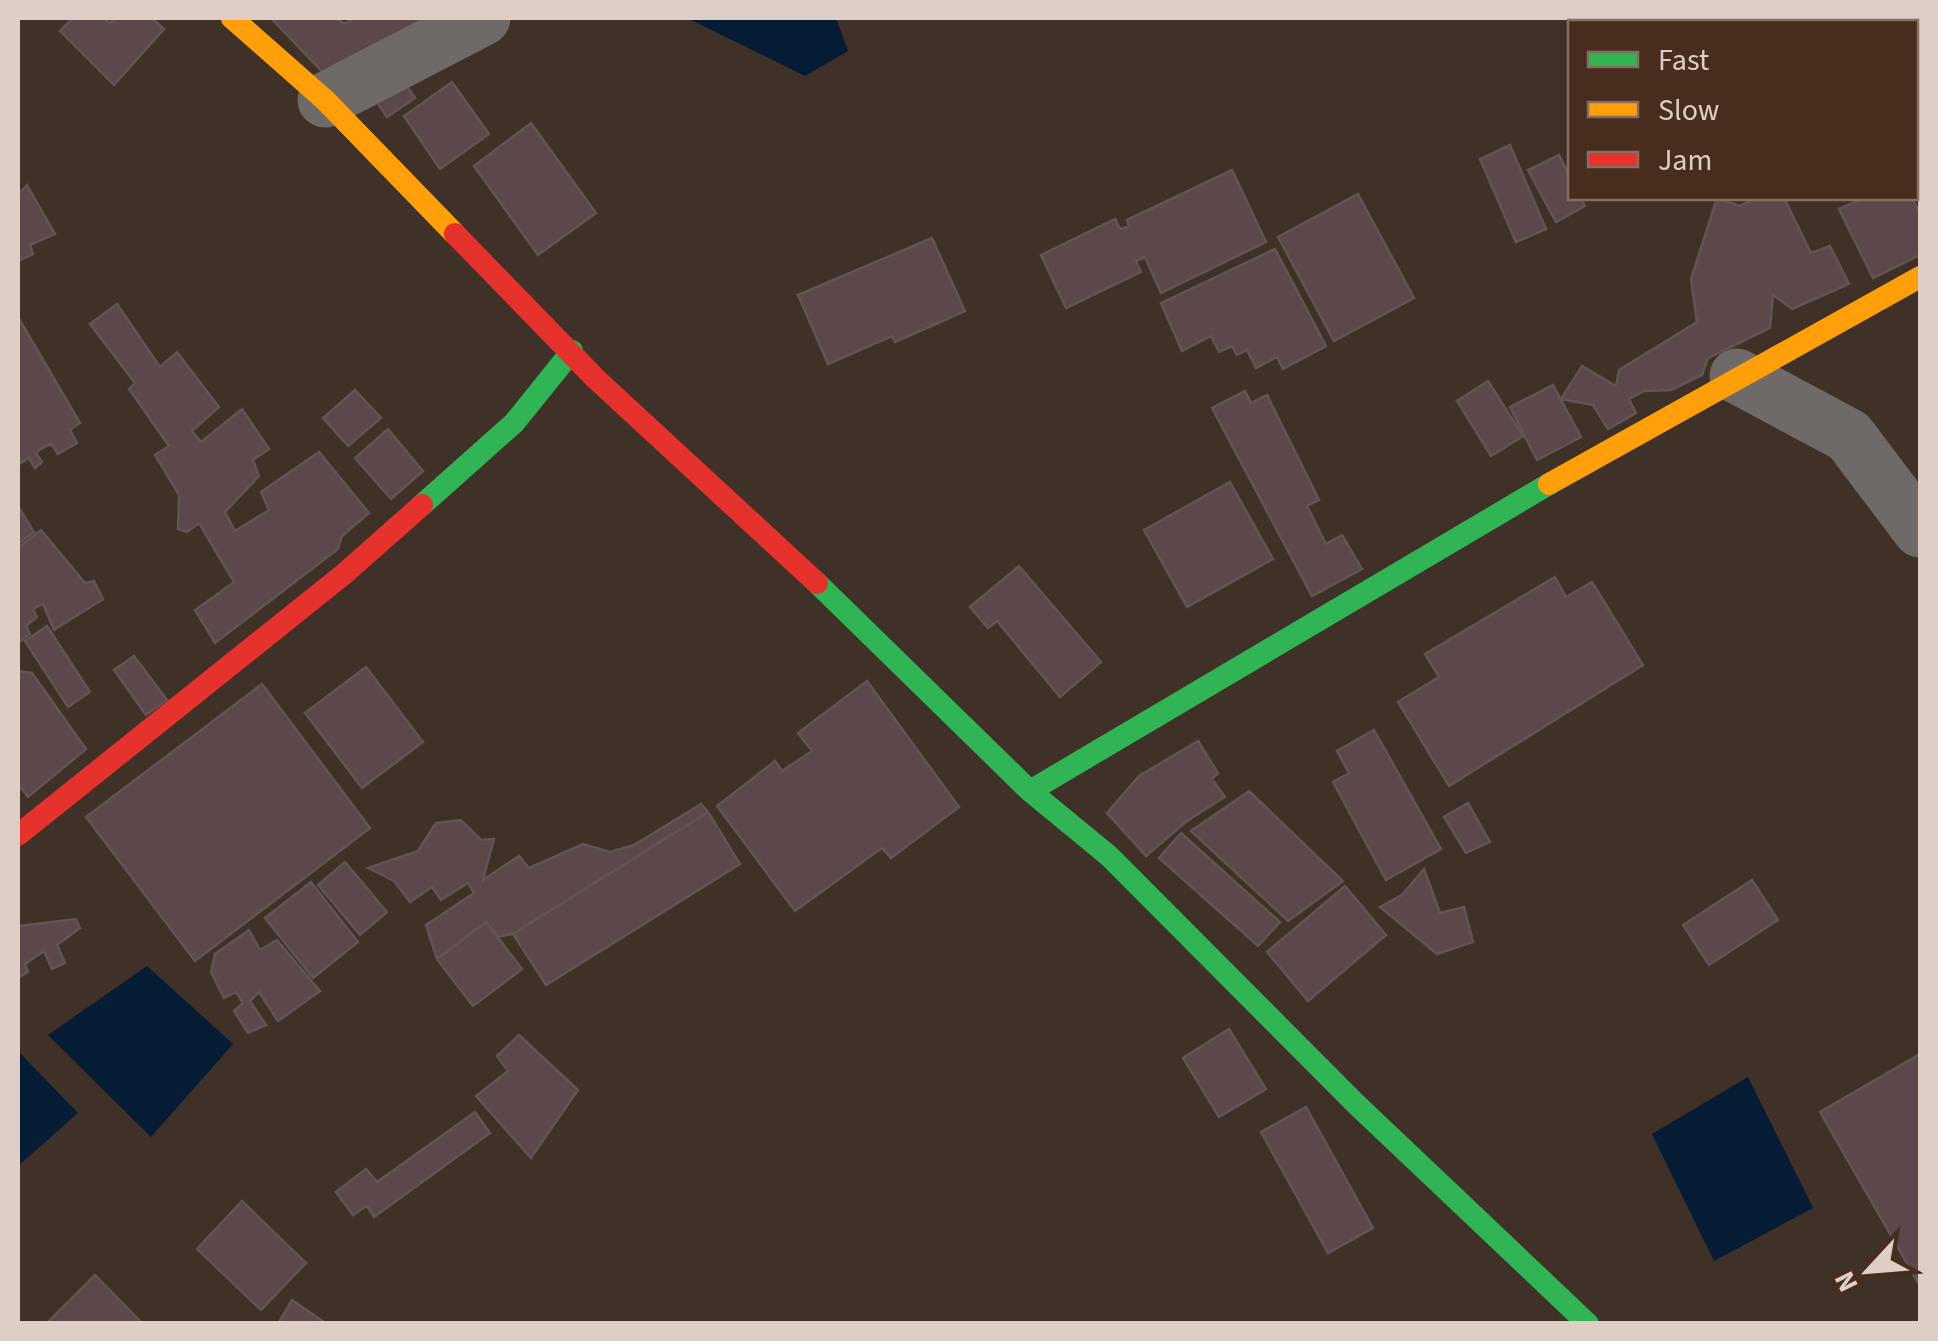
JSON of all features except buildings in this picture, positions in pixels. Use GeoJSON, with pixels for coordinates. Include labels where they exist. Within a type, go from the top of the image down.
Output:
{"type":"FeatureCollection","features":[{"type":"Feature","properties":{"kind":"street"},"geometry":{"type":"LineString","coordinates":[[232,18],[326,100],[596,379],[905,664],[1030,791],[1109,856],[1356,1104],[1588,1324]]}},
{"type":"Feature","properties":{"kind":"street"},"geometry":{"type":"LineString","coordinates":[[326,100],[483,18]]}},
{"type":"Feature","properties":{"kind":"street"},"geometry":{"type":"LineString","coordinates":[[1030,791],[1338,606],[1737,376],[1920,277]]}},
{"type":"Feature","properties":{"kind":"street"},"geometry":{"type":"LineString","coordinates":[[18,835],[344,574],[514,423],[572,351]]}},
{"type":"Feature","properties":{"kind":"street"},"geometry":{"type":"LineString","coordinates":[[1737,376],[1849,436],[1920,530]]}},
{"type":"Feature","properties":{"kind":"water"},"geometry":{"type":"Polygon","coordinates":[[[687,18],[836,18],[848,51],[805,76],[687,18]]]}},
{"type":"Feature","properties":{"kind":"water"},"geometry":{"type":"Polygon","coordinates":[[[147,966],[233,1044],[151,1137],[48,1035],[147,966]]]}},
{"type":"Feature","properties":{"kind":"water"},"geometry":{"type":"Polygon","coordinates":[[[18,1051],[78,1113],[18,1166],[18,1051]]]}},
{"type":"Feature","properties":{"kind":"water"},"geometry":{"type":"Polygon","coordinates":[[[1748,1077],[1813,1208],[1714,1261],[1652,1134],[1748,1077]]]}},
{"type":"Feature","properties":{"kind":"traffic: fast"},"geometry":{"type":"LineString","coordinates":[[422,505],[514,423],[572,351]]}},
{"type":"Feature","properties":{"kind":"traffic: fast"},"geometry":{"type":"LineString","coordinates":[[1030,791],[1549,484]]}},
{"type":"Feature","properties":{"kind":"traffic: fast"},"geometry":{"type":"LineString","coordinates":[[817,583],[1030,791],[1109,856],[1356,1104],[1588,1324]]}},
{"type":"Feature","properties":{"kind":"traffic: slow"},"geometry":{"type":"LineString","coordinates":[[232,18],[325,100],[455,234]]}},
{"type":"Feature","properties":{"kind":"traffic: slow"},"geometry":{"type":"LineString","coordinates":[[1549,484],[1920,277]]}},
{"type":"Feature","properties":{"kind":"traffic: jam"},"geometry":{"type":"LineString","coordinates":[[455,234],[596,379],[817,583]]}},
{"type":"Feature","properties":{"kind":"traffic: jam"},"geometry":{"type":"LineString","coordinates":[[18,835],[344,574],[422,505]]}}]}
